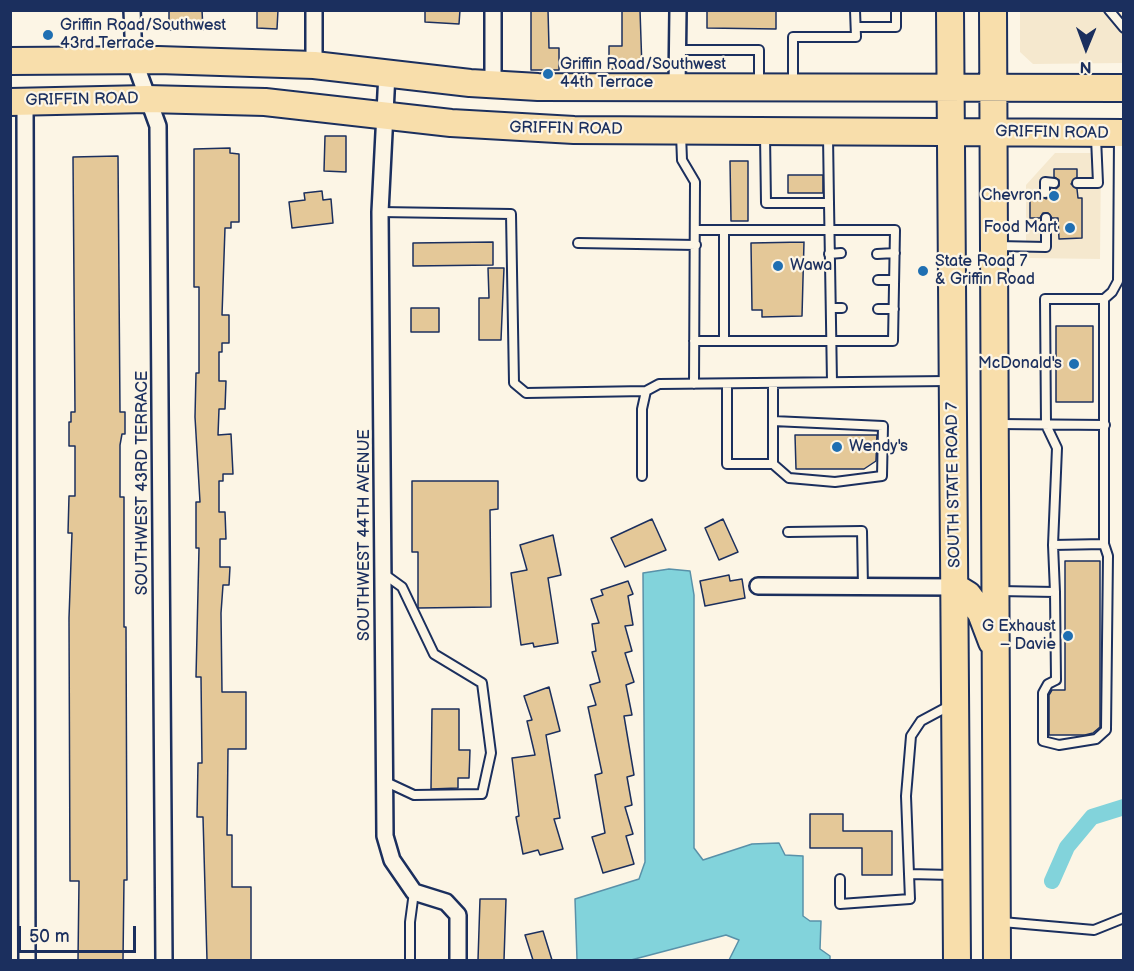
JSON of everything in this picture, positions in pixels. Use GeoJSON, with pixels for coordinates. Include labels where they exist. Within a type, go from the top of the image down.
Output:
{"type":"FeatureCollection","features":[{"type":"Feature","properties":{"kind":"main road","name":"SOUTH STATE ROAD 7"},"geometry":{"type":"LineString","coordinates":[[950,10],[957,955]]}},
{"type":"Feature","properties":{"kind":"main road"},"geometry":{"type":"LineString","coordinates":[[993,10],[998,591],[997,955]]}},
{"type":"Feature","properties":{"kind":"main road"},"geometry":{"type":"LineString","coordinates":[[10,61],[134,60],[314,65],[494,85],[677,88],[1124,88]]}},
{"type":"Feature","properties":{"kind":"main road","name":"GRIFFIN ROAD"},"geometry":{"type":"LineString","coordinates":[[18,102],[147,99],[265,102],[504,128],[1113,133]]}},
{"type":"Feature","properties":{"kind":"main road"},"geometry":{"type":"LineString","coordinates":[[955,587],[968,595],[981,613],[998,657]]}},
{"type":"Feature","properties":{"kind":"street","name":"SOUTHWEST 43RD TERRACE"},"geometry":{"type":"LineString","coordinates":[[132,10],[134,60],[158,126],[164,960]]}},
{"type":"Feature","properties":{"kind":"street"},"geometry":{"type":"LineString","coordinates":[[314,10],[314,65]]}},
{"type":"Feature","properties":{"kind":"street"},"geometry":{"type":"LineString","coordinates":[[493,10],[494,85]]}},
{"type":"Feature","properties":{"kind":"street"},"geometry":{"type":"LineString","coordinates":[[677,88],[678,10]]}},
{"type":"Feature","properties":{"kind":"street","name":"SOUTHWEST 44TH AVENUE"},"geometry":{"type":"LineString","coordinates":[[387,73],[380,212],[385,836],[392,860],[414,892]]}},
{"type":"Feature","properties":{"kind":"street"},"geometry":{"type":"LineString","coordinates":[[18,102],[27,960]]}},
{"type":"Feature","properties":{"kind":"street"},"geometry":{"type":"LineString","coordinates":[[758,586],[955,587]]}},
{"type":"Feature","properties":{"kind":"street"},"geometry":{"type":"LineString","coordinates":[[414,892],[446,902],[458,915],[458,960]]}},
{"type":"Feature","properties":{"kind":"lane"},"geometry":{"type":"LineString","coordinates":[[793,88],[793,37],[856,37],[855,10]]}},
{"type":"Feature","properties":{"kind":"lane"},"geometry":{"type":"LineString","coordinates":[[855,27],[896,27],[896,10]]}},
{"type":"Feature","properties":{"kind":"lane"},"geometry":{"type":"LineString","coordinates":[[1109,10],[1124,28]]}},
{"type":"Feature","properties":{"kind":"lane"},"geometry":{"type":"LineString","coordinates":[[678,50],[759,50],[759,88]]}},
{"type":"Feature","properties":{"kind":"lane"},"geometry":{"type":"LineString","coordinates":[[681,130],[682,160],[695,182],[694,384]]}},
{"type":"Feature","properties":{"kind":"lane"},"geometry":{"type":"LineString","coordinates":[[765,131],[766,203],[829,203]]}},
{"type":"Feature","properties":{"kind":"lane"},"geometry":{"type":"LineString","coordinates":[[828,131],[832,382]]}},
{"type":"Feature","properties":{"kind":"lane"},"geometry":{"type":"LineString","coordinates":[[1077,183],[1098,183],[1113,133]]}},
{"type":"Feature","properties":{"kind":"lane"},"geometry":{"type":"LineString","coordinates":[[1104,298],[1104,543],[1108,556],[1106,730],[1096,740],[1059,745],[1043,741],[1043,693],[1048,684],[1056,680],[1053,545],[1057,448],[1046,425],[1045,299],[1104,298],[1112,292],[1118,281],[1113,133]]}},
{"type":"Feature","properties":{"kind":"lane"},"geometry":{"type":"LineString","coordinates":[[1045,194],[1045,182],[1054,183]]}},
{"type":"Feature","properties":{"kind":"lane"},"geometry":{"type":"LineString","coordinates":[[380,212],[511,214],[514,383],[526,393],[646,391],[659,384],[953,381]]}},
{"type":"Feature","properties":{"kind":"lane"},"geometry":{"type":"LineString","coordinates":[[996,246],[1046,247],[1046,218]]}},
{"type":"Feature","properties":{"kind":"lane"},"geometry":{"type":"LineString","coordinates":[[694,340],[893,341],[894,309],[895,230],[696,230]]}},
{"type":"Feature","properties":{"kind":"lane"},"geometry":{"type":"LineString","coordinates":[[724,230],[724,340]]}},
{"type":"Feature","properties":{"kind":"lane"},"geometry":{"type":"LineString","coordinates":[[512,242],[521,242]]}},
{"type":"Feature","properties":{"kind":"lane"},"geometry":{"type":"LineString","coordinates":[[578,243],[696,245]]}},
{"type":"Feature","properties":{"kind":"lane"},"geometry":{"type":"LineString","coordinates":[[878,254],[895,253]]}},
{"type":"Feature","properties":{"kind":"lane"},"geometry":{"type":"LineString","coordinates":[[830,254],[841,254]]}},
{"type":"Feature","properties":{"kind":"lane"},"geometry":{"type":"LineString","coordinates":[[878,280],[894,280]]}},
{"type":"Feature","properties":{"kind":"lane"},"geometry":{"type":"LineString","coordinates":[[830,281],[842,281]]}},
{"type":"Feature","properties":{"kind":"lane"},"geometry":{"type":"LineString","coordinates":[[831,308],[842,308]]}},
{"type":"Feature","properties":{"kind":"lane"},"geometry":{"type":"LineString","coordinates":[[878,309],[894,309]]}},
{"type":"Feature","properties":{"kind":"lane"},"geometry":{"type":"LineString","coordinates":[[773,383],[773,464]]}},
{"type":"Feature","properties":{"kind":"lane"},"geometry":{"type":"LineString","coordinates":[[727,384],[727,464],[773,464],[789,478],[836,482],[882,476],[883,426],[773,420]]}},
{"type":"Feature","properties":{"kind":"lane"},"geometry":{"type":"LineString","coordinates":[[642,476],[642,409],[646,391]]}},
{"type":"Feature","properties":{"kind":"lane"},"geometry":{"type":"LineString","coordinates":[[997,424],[1105,425]]}},
{"type":"Feature","properties":{"kind":"lane"},"geometry":{"type":"LineString","coordinates":[[788,532],[862,531],[863,587]]}},
{"type":"Feature","properties":{"kind":"lane"},"geometry":{"type":"LineString","coordinates":[[1053,545],[1104,543]]}},
{"type":"Feature","properties":{"kind":"lane"},"geometry":{"type":"LineString","coordinates":[[383,573],[402,587],[434,654],[482,683],[491,753],[483,794],[414,795],[384,781]]}},
{"type":"Feature","properties":{"kind":"lane"},"geometry":{"type":"LineString","coordinates":[[998,591],[1054,592]]}},
{"type":"Feature","properties":{"kind":"lane"},"geometry":{"type":"LineString","coordinates":[[840,879],[840,904],[910,899],[906,796],[911,736],[921,721],[956,702]]}},
{"type":"Feature","properties":{"kind":"lane"},"geometry":{"type":"LineString","coordinates":[[909,874],[957,875]]}},
{"type":"Feature","properties":{"kind":"lane"},"geometry":{"type":"LineString","coordinates":[[410,960],[410,922],[414,892]]}},
{"type":"Feature","properties":{"kind":"lane"},"geometry":{"type":"LineString","coordinates":[[997,922],[1094,930],[1124,918]]}},
{"type":"Feature","properties":{"kind":"shaded area"},"geometry":{"type":"Polygon","coordinates":[[[1020,11],[1123,11],[1123,63],[1033,64],[1020,52],[1020,11]]]}},
{"type":"Feature","properties":{"kind":"shaded area"},"geometry":{"type":"Polygon","coordinates":[[[1055,153],[1101,153],[1100,259],[1026,258],[1026,185],[1055,153]]]}},
{"type":"Feature","properties":{"kind":"water"},"geometry":{"type":"Polygon","coordinates":[[[669,569],[690,571],[694,595],[694,848],[703,860],[752,844],[779,843],[785,855],[803,856],[803,916],[810,921],[821,921],[820,949],[830,956],[830,960],[729,960],[739,940],[726,935],[631,960],[577,960],[575,899],[639,879],[645,862],[643,573],[669,569]]]}},
{"type":"Feature","properties":{"kind":"building"},"geometry":{"type":"Polygon","coordinates":[[[169,10],[202,10],[203,30],[169,30],[169,10]]]}},
{"type":"Feature","properties":{"kind":"building"},"geometry":{"type":"Polygon","coordinates":[[[257,10],[278,10],[277,29],[257,28],[257,10]]]}},
{"type":"Feature","properties":{"kind":"building"},"geometry":{"type":"Polygon","coordinates":[[[425,10],[460,10],[459,24],[425,22],[425,10]]]}},
{"type":"Feature","properties":{"kind":"building"},"geometry":{"type":"Polygon","coordinates":[[[531,10],[548,10],[549,48],[559,48],[559,70],[531,70],[531,10]]]}},
{"type":"Feature","properties":{"kind":"building"},"geometry":{"type":"Polygon","coordinates":[[[622,10],[640,10],[642,69],[609,69],[609,46],[622,46],[622,10]]]}},
{"type":"Feature","properties":{"kind":"building"},"geometry":{"type":"Polygon","coordinates":[[[707,10],[776,10],[776,29],[707,28],[707,10]]]}},
{"type":"Feature","properties":{"kind":"building"},"geometry":{"type":"Polygon","coordinates":[[[325,136],[346,136],[346,172],[324,171],[325,136]]]}},
{"type":"Feature","properties":{"kind":"building"},"geometry":{"type":"Polygon","coordinates":[[[230,148],[230,153],[239,154],[239,222],[231,222],[231,228],[225,228],[222,315],[229,315],[229,343],[222,343],[222,352],[219,352],[219,381],[226,381],[225,409],[219,409],[218,435],[231,434],[233,474],[223,474],[223,481],[219,481],[219,512],[225,512],[226,539],[220,539],[220,567],[230,567],[229,585],[223,585],[221,613],[222,692],[246,692],[246,749],[228,749],[227,835],[232,835],[232,887],[251,887],[251,960],[207,960],[203,817],[197,817],[198,763],[202,763],[201,677],[196,677],[199,548],[196,548],[196,502],[200,502],[195,417],[196,373],[199,373],[199,287],[194,287],[194,149],[230,148]]]}},
{"type":"Feature","properties":{"kind":"building"},"geometry":{"type":"Polygon","coordinates":[[[118,156],[120,412],[125,412],[125,434],[122,434],[120,445],[120,497],[124,497],[127,880],[124,880],[123,960],[78,960],[79,881],[70,881],[69,618],[72,533],[68,533],[69,496],[75,496],[75,446],[69,446],[69,422],[71,422],[71,412],[75,412],[73,157],[118,156]]]}},
{"type":"Feature","properties":{"kind":"building"},"geometry":{"type":"Polygon","coordinates":[[[730,161],[748,161],[748,221],[731,221],[730,161]]]}},
{"type":"Feature","properties":{"kind":"building"},"geometry":{"type":"Polygon","coordinates":[[[1054,169],[1077,169],[1077,177],[1071,184],[1077,189],[1078,198],[1082,198],[1082,238],[1059,239],[1058,218],[1052,218],[1048,213],[1043,213],[1040,218],[1030,218],[1030,194],[1039,194],[1046,199],[1059,186],[1059,180],[1054,177],[1054,169]]]}},
{"type":"Feature","properties":{"kind":"building"},"geometry":{"type":"Polygon","coordinates":[[[788,175],[823,175],[823,193],[788,193],[788,175]]]}},
{"type":"Feature","properties":{"kind":"building"},"geometry":{"type":"Polygon","coordinates":[[[322,191],[323,200],[331,199],[333,223],[292,228],[289,202],[305,200],[304,193],[322,191]]]}},
{"type":"Feature","properties":{"kind":"building"},"geometry":{"type":"Polygon","coordinates":[[[493,242],[493,265],[413,266],[413,243],[493,242]]]}},
{"type":"Feature","properties":{"kind":"building","name":"Wawa"},"geometry":{"type":"Polygon","coordinates":[[[804,242],[802,316],[762,317],[762,310],[752,310],[751,243],[804,242]]]}},
{"type":"Feature","properties":{"kind":"building"},"geometry":{"type":"Polygon","coordinates":[[[488,268],[504,268],[501,340],[479,340],[479,298],[489,298],[488,268]]]}},
{"type":"Feature","properties":{"kind":"building"},"geometry":{"type":"Polygon","coordinates":[[[411,308],[439,308],[439,332],[411,332],[411,308]]]}},
{"type":"Feature","properties":{"kind":"building","name":"McDonald's"},"geometry":{"type":"Polygon","coordinates":[[[1056,326],[1093,326],[1093,402],[1056,402],[1056,326]]]}},
{"type":"Feature","properties":{"kind":"building","name":"Wendy's"},"geometry":{"type":"Polygon","coordinates":[[[795,435],[877,435],[876,461],[864,469],[796,469],[795,435]]]}},
{"type":"Feature","properties":{"kind":"building"},"geometry":{"type":"Polygon","coordinates":[[[412,481],[498,481],[498,509],[490,510],[491,607],[418,608],[418,552],[412,552],[412,481]]]}},
{"type":"Feature","properties":{"kind":"building"},"geometry":{"type":"Polygon","coordinates":[[[652,519],[666,550],[625,567],[611,538],[652,519]]]}},
{"type":"Feature","properties":{"kind":"building"},"geometry":{"type":"Polygon","coordinates":[[[723,519],[738,552],[719,560],[705,528],[723,519]]]}},
{"type":"Feature","properties":{"kind":"building"},"geometry":{"type":"Polygon","coordinates":[[[553,535],[561,575],[548,578],[558,643],[534,647],[533,643],[521,645],[511,573],[527,570],[520,545],[553,535]]]}},
{"type":"Feature","properties":{"kind":"building"},"geometry":{"type":"Polygon","coordinates":[[[1065,561],[1100,561],[1100,727],[1093,733],[1085,735],[1049,735],[1049,695],[1052,690],[1065,690],[1065,561]]]}},
{"type":"Feature","properties":{"kind":"building"},"geometry":{"type":"Polygon","coordinates":[[[729,575],[730,581],[742,579],[745,598],[705,606],[700,581],[729,575]]]}},
{"type":"Feature","properties":{"kind":"building"},"geometry":{"type":"Polygon","coordinates":[[[628,581],[633,594],[628,596],[633,625],[625,626],[632,651],[625,653],[634,682],[626,685],[632,715],[624,716],[634,775],[627,777],[632,805],[625,807],[633,834],[626,836],[634,864],[603,873],[592,837],[605,833],[595,775],[602,773],[588,707],[596,705],[590,685],[600,682],[592,652],[596,651],[592,624],[599,623],[591,599],[603,595],[601,590],[628,581]]]}},
{"type":"Feature","properties":{"kind":"building"},"geometry":{"type":"Polygon","coordinates":[[[549,687],[560,731],[546,735],[560,818],[554,819],[563,849],[540,855],[538,850],[523,854],[516,817],[519,816],[512,758],[535,755],[527,721],[532,720],[524,696],[549,687]]]}},
{"type":"Feature","properties":{"kind":"building"},"geometry":{"type":"Polygon","coordinates":[[[432,709],[459,709],[459,750],[470,750],[469,778],[458,778],[458,788],[431,789],[432,709]]]}},
{"type":"Feature","properties":{"kind":"building"},"geometry":{"type":"Polygon","coordinates":[[[810,814],[843,814],[843,831],[892,831],[892,875],[862,875],[862,848],[810,848],[810,814]]]}},
{"type":"Feature","properties":{"kind":"building"},"geometry":{"type":"Polygon","coordinates":[[[480,899],[506,899],[504,960],[478,960],[480,899]]]}},
{"type":"Feature","properties":{"kind":"building"},"geometry":{"type":"Polygon","coordinates":[[[543,931],[552,960],[533,960],[525,935],[543,931]]]}},
{"type":"Feature","properties":{"kind":"waterway"},"geometry":{"type":"LineString","coordinates":[[1052,881],[1067,847],[1092,817],[1124,807]]}},
{"type":"Feature","properties":{"kind":"place","name":"Griffin Road/Southwest 43rd Terrace"},"geometry":{"type":"Point","coordinates":[48,35]}},
{"type":"Feature","properties":{"kind":"place","name":"Griffin Road/Southwest 44th Terrace"},"geometry":{"type":"Point","coordinates":[548,74]}},
{"type":"Feature","properties":{"kind":"place","name":"Chevron"},"geometry":{"type":"Point","coordinates":[1054,196]}},
{"type":"Feature","properties":{"kind":"place","name":"Food Mart"},"geometry":{"type":"Point","coordinates":[1070,228]}},
{"type":"Feature","properties":{"kind":"place","name":"Wawa"},"geometry":{"type":"Point","coordinates":[778,266]}},
{"type":"Feature","properties":{"kind":"place","name":"State Road 7 & Griffin Road"},"geometry":{"type":"Point","coordinates":[923,271]}},
{"type":"Feature","properties":{"kind":"place","name":"McDonald's"},"geometry":{"type":"Point","coordinates":[1074,364]}},
{"type":"Feature","properties":{"kind":"place","name":"Wendy's"},"geometry":{"type":"Point","coordinates":[837,447]}},
{"type":"Feature","properties":{"kind":"place","name":"G Exhaust – Davie"},"geometry":{"type":"Point","coordinates":[1068,636]}}]}
